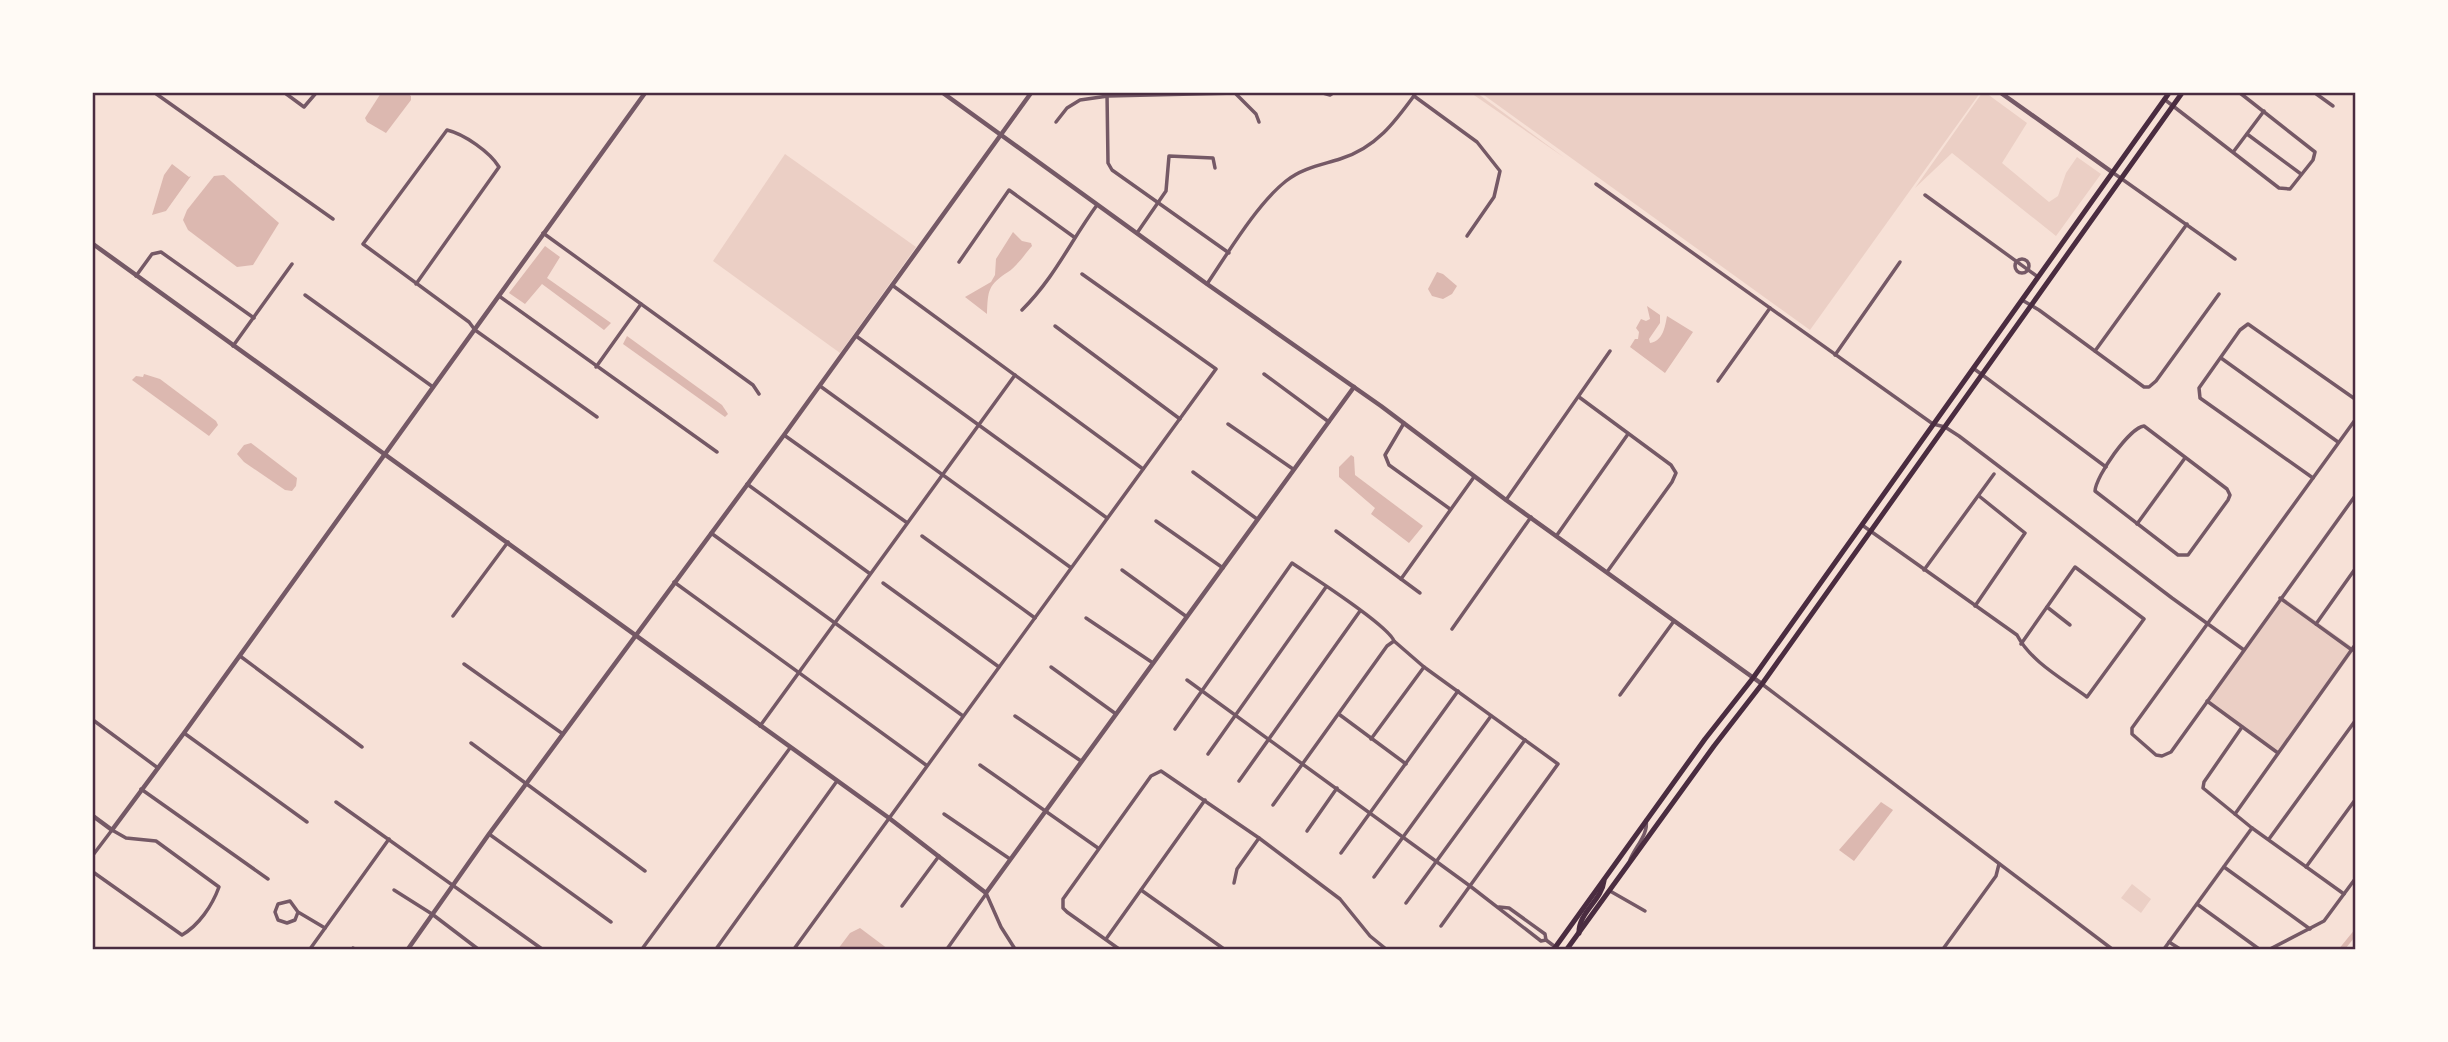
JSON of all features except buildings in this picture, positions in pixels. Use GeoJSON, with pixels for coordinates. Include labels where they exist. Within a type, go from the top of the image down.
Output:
{"type":"FeatureCollection","features":[{"type":"Feature","properties":{"kind":"main road"},"geometry":{"type":"LineString","coordinates":[[1556,949],[1646,820],[1753,678],[2169,93]]}},
{"type":"Feature","properties":{"kind":"main road"},"geometry":{"type":"LineString","coordinates":[[1567,949],[1762,684],[2182,93]]}},
{"type":"Feature","properties":{"kind":"main road"},"geometry":{"type":"LineString","coordinates":[[1579,933],[1578,928],[1585,914],[1603,889],[1604,879]]}},
{"type":"Feature","properties":{"kind":"street"},"geometry":{"type":"LineString","coordinates":[[155,93],[333,219]]}},
{"type":"Feature","properties":{"kind":"street"},"geometry":{"type":"LineString","coordinates":[[285,93],[304,107],[316,93]]}},
{"type":"Feature","properties":{"kind":"street"},"geometry":{"type":"LineString","coordinates":[[93,855],[240,656],[645,93]]}},
{"type":"Feature","properties":{"kind":"street"},"geometry":{"type":"LineString","coordinates":[[943,93],[1136,234],[1404,423],[1506,500],[1762,684],[2112,949]]}},
{"type":"Feature","properties":{"kind":"street"},"geometry":{"type":"LineString","coordinates":[[408,949],[489,834],[820,386],[1031,93]]}},
{"type":"Feature","properties":{"kind":"street"},"geometry":{"type":"LineString","coordinates":[[1056,122],[1068,108],[1080,100],[1107,94],[1236,93],[1256,114],[1259,122]]}},
{"type":"Feature","properties":{"kind":"street"},"geometry":{"type":"LineString","coordinates":[[1323,93],[1331,94]]}},
{"type":"Feature","properties":{"kind":"street"},"geometry":{"type":"LineString","coordinates":[[2001,93],[2235,259]]}},
{"type":"Feature","properties":{"kind":"street"},"geometry":{"type":"LineString","coordinates":[[2164,99],[2283,190],[2290,189],[2313,160],[2315,152],[2240,93]]}},
{"type":"Feature","properties":{"kind":"street"},"geometry":{"type":"LineString","coordinates":[[2315,93],[2333,106]]}},
{"type":"Feature","properties":{"kind":"street"},"geometry":{"type":"LineString","coordinates":[[1107,94],[1108,163],[1112,170],[1229,253]]}},
{"type":"Feature","properties":{"kind":"street"},"geometry":{"type":"LineString","coordinates":[[1207,284],[1268,199],[1285,181],[1310,166],[1352,155],[1372,145],[1415,94],[1486,150],[1500,171],[1494,197],[1467,236]]}},
{"type":"Feature","properties":{"kind":"street"},"geometry":{"type":"LineString","coordinates":[[2233,152],[2264,111]]}},
{"type":"Feature","properties":{"kind":"street"},"geometry":{"type":"LineString","coordinates":[[416,284],[499,167],[494,159],[455,132],[447,130],[363,244],[416,284],[469,322],[475,330],[597,417]]}},
{"type":"Feature","properties":{"kind":"street"},"geometry":{"type":"LineString","coordinates":[[2247,134],[2302,174]]}},
{"type":"Feature","properties":{"kind":"street"},"geometry":{"type":"LineString","coordinates":[[1136,234],[1158,204],[1167,186],[1169,156],[1213,158],[1215,168]]}},
{"type":"Feature","properties":{"kind":"street"},"geometry":{"type":"LineString","coordinates":[[1596,184],[1933,424],[1945,427],[2244,650]]}},
{"type":"Feature","properties":{"kind":"street"},"geometry":{"type":"LineString","coordinates":[[960,262],[1009,190],[1074,237]]}},
{"type":"Feature","properties":{"kind":"street"},"geometry":{"type":"LineString","coordinates":[[1925,195],[2038,277]]}},
{"type":"Feature","properties":{"kind":"street"},"geometry":{"type":"LineString","coordinates":[[1022,310],[1044,288],[1074,237],[1097,205]]}},
{"type":"Feature","properties":{"kind":"street"},"geometry":{"type":"LineString","coordinates":[[2095,351],[2187,224]]}},
{"type":"Feature","properties":{"kind":"street"},"geometry":{"type":"LineString","coordinates":[[543,233],[753,386],[759,394]]}},
{"type":"Feature","properties":{"kind":"street"},"geometry":{"type":"LineString","coordinates":[[93,244],[636,634],[939,856],[986,893],[1001,927],[1015,949]]}},
{"type":"Feature","properties":{"kind":"street"},"geometry":{"type":"LineString","coordinates":[[136,276],[156,252],[168,256],[254,318]]}},
{"type":"Feature","properties":{"kind":"street"},"geometry":{"type":"LineString","coordinates":[[1835,355],[1900,262]]}},
{"type":"Feature","properties":{"kind":"street"},"geometry":{"type":"LineString","coordinates":[[233,346],[292,264]]}},
{"type":"Feature","properties":{"kind":"street"},"geometry":{"type":"LineString","coordinates":[[794,949],[1216,369],[1082,274]]}},
{"type":"Feature","properties":{"kind":"street"},"geometry":{"type":"LineString","coordinates":[[892,285],[1143,469]]}},
{"type":"Feature","properties":{"kind":"street"},"geometry":{"type":"LineString","coordinates":[[2022,300],[2139,385],[2149,387],[2219,293]]}},
{"type":"Feature","properties":{"kind":"street"},"geometry":{"type":"LineString","coordinates":[[305,295],[433,387]]}},
{"type":"Feature","properties":{"kind":"street"},"geometry":{"type":"LineString","coordinates":[[499,296],[717,453]]}},
{"type":"Feature","properties":{"kind":"street"},"geometry":{"type":"LineString","coordinates":[[596,367],[641,304]]}},
{"type":"Feature","properties":{"kind":"street"},"geometry":{"type":"LineString","coordinates":[[1718,381],[1770,308]]}},
{"type":"Feature","properties":{"kind":"street"},"geometry":{"type":"LineString","coordinates":[[2312,478],[2200,398],[2199,388],[2240,330],[2245,325],[2252,325],[2355,399]]}},
{"type":"Feature","properties":{"kind":"street"},"geometry":{"type":"LineString","coordinates":[[1055,327],[1180,419]]}},
{"type":"Feature","properties":{"kind":"street"},"geometry":{"type":"LineString","coordinates":[[856,336],[1107,518]]}},
{"type":"Feature","properties":{"kind":"street"},"geometry":{"type":"LineString","coordinates":[[1506,500],[1611,351]]}},
{"type":"Feature","properties":{"kind":"street"},"geometry":{"type":"LineString","coordinates":[[2221,358],[2338,442]]}},
{"type":"Feature","properties":{"kind":"street"},"geometry":{"type":"LineString","coordinates":[[1973,368],[2106,467]]}},
{"type":"Feature","properties":{"kind":"street"},"geometry":{"type":"LineString","coordinates":[[1264,374],[1329,422]]}},
{"type":"Feature","properties":{"kind":"street"},"geometry":{"type":"LineString","coordinates":[[760,726],[941,473],[1015,375]]}},
{"type":"Feature","properties":{"kind":"street"},"geometry":{"type":"LineString","coordinates":[[820,386],[1071,567]]}},
{"type":"Feature","properties":{"kind":"street"},"geometry":{"type":"LineString","coordinates":[[947,949],[1354,387]]}},
{"type":"Feature","properties":{"kind":"street"},"geometry":{"type":"LineString","coordinates":[[1578,397],[1671,465],[1676,473],[1607,572]]}},
{"type":"Feature","properties":{"kind":"street"},"geometry":{"type":"LineString","coordinates":[[2355,419],[2132,728],[2132,734],[2156,755],[2162,756],[2171,752],[2355,496]]}},
{"type":"Feature","properties":{"kind":"street"},"geometry":{"type":"LineString","coordinates":[[1404,423],[1385,455],[1389,465],[1451,510]]}},
{"type":"Feature","properties":{"kind":"street"},"geometry":{"type":"LineString","coordinates":[[1228,424],[1293,469]]}},
{"type":"Feature","properties":{"kind":"street"},"geometry":{"type":"LineString","coordinates":[[2144,426],[2185,458],[2227,489],[2230,495],[2189,555],[2184,556],[2178,555],[2095,491],[2106,467],[2134,429],[2139,427],[2144,426]]}},
{"type":"Feature","properties":{"kind":"street"},"geometry":{"type":"LineString","coordinates":[[1557,535],[1628,433]]}},
{"type":"Feature","properties":{"kind":"street"},"geometry":{"type":"LineString","coordinates":[[784,435],[906,522]]}},
{"type":"Feature","properties":{"kind":"street"},"geometry":{"type":"LineString","coordinates":[[2137,524],[2185,458]]}},
{"type":"Feature","properties":{"kind":"street"},"geometry":{"type":"LineString","coordinates":[[1193,472],[1257,519]]}},
{"type":"Feature","properties":{"kind":"street"},"geometry":{"type":"LineString","coordinates":[[1924,570],[1994,474]]}},
{"type":"Feature","properties":{"kind":"street"},"geometry":{"type":"LineString","coordinates":[[1401,579],[1475,475]]}},
{"type":"Feature","properties":{"kind":"street"},"geometry":{"type":"LineString","coordinates":[[747,484],[869,573]]}},
{"type":"Feature","properties":{"kind":"street"},"geometry":{"type":"LineString","coordinates":[[1975,606],[2025,533],[1979,496]]}},
{"type":"Feature","properties":{"kind":"street"},"geometry":{"type":"LineString","coordinates":[[1452,629],[1531,517]]}},
{"type":"Feature","properties":{"kind":"street"},"geometry":{"type":"LineString","coordinates":[[1156,521],[1223,568]]}},
{"type":"Feature","properties":{"kind":"street"},"geometry":{"type":"LineString","coordinates":[[1862,525],[2017,635],[2021,644],[2029,654],[2087,697],[2144,619],[2075,567],[2021,644]]}},
{"type":"Feature","properties":{"kind":"street"},"geometry":{"type":"LineString","coordinates":[[1336,531],[1420,593]]}},
{"type":"Feature","properties":{"kind":"street"},"geometry":{"type":"LineString","coordinates":[[711,533],[963,716]]}},
{"type":"Feature","properties":{"kind":"street"},"geometry":{"type":"LineString","coordinates":[[922,536],[1035,618]]}},
{"type":"Feature","properties":{"kind":"street"},"geometry":{"type":"LineString","coordinates":[[453,616],[508,542]]}},
{"type":"Feature","properties":{"kind":"street"},"geometry":{"type":"LineString","coordinates":[[1175,729],[1292,563],[1360,611],[1392,635],[1394,641],[1424,667],[1558,764],[1441,926]]}},
{"type":"Feature","properties":{"kind":"street"},"geometry":{"type":"LineString","coordinates":[[2316,624],[2355,569]]}},
{"type":"Feature","properties":{"kind":"street"},"geometry":{"type":"LineString","coordinates":[[1122,570],[1187,617]]}},
{"type":"Feature","properties":{"kind":"street"},"geometry":{"type":"LineString","coordinates":[[674,582],[926,765]]}},
{"type":"Feature","properties":{"kind":"street"},"geometry":{"type":"LineString","coordinates":[[883,583],[999,667]]}},
{"type":"Feature","properties":{"kind":"street"},"geometry":{"type":"LineString","coordinates":[[1208,754],[1326,587]]}},
{"type":"Feature","properties":{"kind":"street"},"geometry":{"type":"LineString","coordinates":[[2280,598],[2352,650]]}},
{"type":"Feature","properties":{"kind":"street"},"geometry":{"type":"LineString","coordinates":[[2047,607],[2070,625]]}},
{"type":"Feature","properties":{"kind":"street"},"geometry":{"type":"LineString","coordinates":[[1240,781],[1360,611]]}},
{"type":"Feature","properties":{"kind":"street"},"geometry":{"type":"LineString","coordinates":[[1086,618],[1153,663]]}},
{"type":"Feature","properties":{"kind":"street"},"geometry":{"type":"LineString","coordinates":[[1620,695],[1674,621]]}},
{"type":"Feature","properties":{"kind":"street"},"geometry":{"type":"LineString","coordinates":[[1273,805],[1387,646],[1394,641]]}},
{"type":"Feature","properties":{"kind":"street"},"geometry":{"type":"LineString","coordinates":[[2235,814],[2355,645]]}},
{"type":"Feature","properties":{"kind":"street"},"geometry":{"type":"LineString","coordinates":[[240,656],[362,747]]}},
{"type":"Feature","properties":{"kind":"street"},"geometry":{"type":"LineString","coordinates":[[464,664],[563,734]]}},
{"type":"Feature","properties":{"kind":"street"},"geometry":{"type":"LineString","coordinates":[[1051,667],[1116,714]]}},
{"type":"Feature","properties":{"kind":"street"},"geometry":{"type":"LineString","coordinates":[[1371,739],[1424,667]]}},
{"type":"Feature","properties":{"kind":"street"},"geometry":{"type":"LineString","coordinates":[[1187,680],[1471,886],[1541,941],[1546,940]]}},
{"type":"Feature","properties":{"kind":"street"},"geometry":{"type":"LineString","coordinates":[[1341,853],[1458,691]]}},
{"type":"Feature","properties":{"kind":"street"},"geometry":{"type":"LineString","coordinates":[[2207,701],[2278,753]]}},
{"type":"Feature","properties":{"kind":"street"},"geometry":{"type":"LineString","coordinates":[[1339,715],[1405,764]]}},
{"type":"Feature","properties":{"kind":"street"},"geometry":{"type":"LineString","coordinates":[[1015,716],[1081,761]]}},
{"type":"Feature","properties":{"kind":"street"},"geometry":{"type":"LineString","coordinates":[[1374,877],[1491,716]]}},
{"type":"Feature","properties":{"kind":"street"},"geometry":{"type":"LineString","coordinates":[[93,720],[158,768]]}},
{"type":"Feature","properties":{"kind":"street"},"geometry":{"type":"LineString","coordinates":[[2269,839],[2355,721]]}},
{"type":"Feature","properties":{"kind":"street"},"geometry":{"type":"LineString","coordinates":[[2242,727],[2204,782],[2203,788],[2252,828],[2344,894]]}},
{"type":"Feature","properties":{"kind":"street"},"geometry":{"type":"LineString","coordinates":[[184,733],[307,822]]}},
{"type":"Feature","properties":{"kind":"street"},"geometry":{"type":"LineString","coordinates":[[1406,903],[1525,740]]}},
{"type":"Feature","properties":{"kind":"street"},"geometry":{"type":"LineString","coordinates":[[471,743],[645,871]]}},
{"type":"Feature","properties":{"kind":"street"},"geometry":{"type":"LineString","coordinates":[[642,949],[790,748]]}},
{"type":"Feature","properties":{"kind":"street"},"geometry":{"type":"LineString","coordinates":[[980,765],[1098,848]]}},
{"type":"Feature","properties":{"kind":"street"},"geometry":{"type":"LineString","coordinates":[[1119,949],[1063,908],[1063,899],[1151,776],[1161,771],[1259,838],[1340,900],[1370,936],[1386,949]]}},
{"type":"Feature","properties":{"kind":"street"},"geometry":{"type":"LineString","coordinates":[[716,949],[837,781]]}},
{"type":"Feature","properties":{"kind":"street"},"geometry":{"type":"LineString","coordinates":[[1307,831],[1337,788]]}},
{"type":"Feature","properties":{"kind":"street"},"geometry":{"type":"LineString","coordinates":[[141,789],[268,879]]}},
{"type":"Feature","properties":{"kind":"street"},"geometry":{"type":"LineString","coordinates":[[1106,939],[1205,800]]}},
{"type":"Feature","properties":{"kind":"street"},"geometry":{"type":"LineString","coordinates":[[2306,867],[2355,800]]}},
{"type":"Feature","properties":{"kind":"street"},"geometry":{"type":"LineString","coordinates":[[336,802],[542,949]]}},
{"type":"Feature","properties":{"kind":"street"},"geometry":{"type":"LineString","coordinates":[[944,814],[1010,859]]}},
{"type":"Feature","properties":{"kind":"street"},"geometry":{"type":"LineString","coordinates":[[93,816],[126,838],[156,841],[219,887],[193,929],[182,935],[93,872]]}},
{"type":"Feature","properties":{"kind":"street"},"geometry":{"type":"LineString","coordinates":[[1626,868],[1646,831],[1646,820]]}},
{"type":"Feature","properties":{"kind":"street"},"geometry":{"type":"LineString","coordinates":[[2164,949],[2252,828]]}},
{"type":"Feature","properties":{"kind":"street"},"geometry":{"type":"LineString","coordinates":[[489,834],[611,922]]}},
{"type":"Feature","properties":{"kind":"street"},"geometry":{"type":"LineString","coordinates":[[1234,883],[1237,869],[1259,838]]}},
{"type":"Feature","properties":{"kind":"street"},"geometry":{"type":"LineString","coordinates":[[310,949],[389,839]]}},
{"type":"Feature","properties":{"kind":"street"},"geometry":{"type":"LineString","coordinates":[[902,906],[939,856]]}},
{"type":"Feature","properties":{"kind":"street"},"geometry":{"type":"LineString","coordinates":[[1943,949],[1996,876],[1999,864]]}},
{"type":"Feature","properties":{"kind":"street"},"geometry":{"type":"LineString","coordinates":[[2224,867],[2310,929]]}},
{"type":"Feature","properties":{"kind":"street"},"geometry":{"type":"LineString","coordinates":[[2270,949],[2324,921],[2355,879]]}},
{"type":"Feature","properties":{"kind":"street"},"geometry":{"type":"LineString","coordinates":[[394,890],[432,914],[478,949]]}},
{"type":"Feature","properties":{"kind":"street"},"geometry":{"type":"LineString","coordinates":[[1141,890],[1224,949]]}},
{"type":"Feature","properties":{"kind":"street"},"geometry":{"type":"LineString","coordinates":[[1609,891],[1645,911]]}},
{"type":"Feature","properties":{"kind":"street"},"geometry":{"type":"LineString","coordinates":[[298,912],[295,920],[287,923],[278,920],[275,912],[278,904],[286,901],[294,904],[298,912],[326,928]]}},
{"type":"Feature","properties":{"kind":"street"},"geometry":{"type":"LineString","coordinates":[[2197,904],[2259,949]]}},
{"type":"Feature","properties":{"kind":"street"},"geometry":{"type":"LineString","coordinates":[[1497,906],[1509,908],[1545,933],[1546,940],[1556,949]]}},
{"type":"Feature","properties":{"kind":"street"},"geometry":{"type":"LineString","coordinates":[[2169,942],[2180,949]]}},
{"type":"Feature","properties":{"kind":"shaded area"},"geometry":{"type":"Polygon","coordinates":[[[381,93],[407,93],[411,96],[411,100],[386,133],[365,118],[381,93]]]}},
{"type":"Feature","properties":{"kind":"shaded area"},"geometry":{"type":"Polygon","coordinates":[[[1471,93],[1477,93],[1565,158],[1471,93]]]}},
{"type":"Feature","properties":{"kind":"shaded area"},"geometry":{"type":"Polygon","coordinates":[[[1481,93],[1980,93],[1810,330],[1481,93]]]}},
{"type":"Feature","properties":{"kind":"shaded area"},"geometry":{"type":"Polygon","coordinates":[[[1982,93],[1986,93],[2027,123],[2002,163],[2049,202],[2058,196],[2066,173],[2077,157],[2101,174],[2056,236],[1952,153],[1915,188],[1982,93]]]}},
{"type":"Feature","properties":{"kind":"shaded area"},"geometry":{"type":"Polygon","coordinates":[[[785,154],[916,247],[840,353],[713,261],[785,154]]]}},
{"type":"Feature","properties":{"kind":"shaded area"},"geometry":{"type":"Polygon","coordinates":[[[172,164],[191,176],[166,211],[152,215],[164,175],[172,164]]]}},
{"type":"Feature","properties":{"kind":"shaded area"},"geometry":{"type":"Polygon","coordinates":[[[224,175],[279,223],[253,265],[237,267],[188,230],[183,220],[187,210],[214,176],[224,175]]]}},
{"type":"Feature","properties":{"kind":"shaded area"},"geometry":{"type":"Polygon","coordinates":[[[1013,232],[1032,246],[1015,267],[993,285],[987,314],[965,297],[991,282],[995,275],[996,259],[1013,232]]]}},
{"type":"Feature","properties":{"kind":"shaded area"},"geometry":{"type":"Polygon","coordinates":[[[545,246],[560,257],[547,278],[611,323],[604,330],[542,284],[525,304],[509,293],[545,246]]]}},
{"type":"Feature","properties":{"kind":"shaded area"},"geometry":{"type":"Polygon","coordinates":[[[1437,272],[1457,286],[1452,294],[1443,299],[1432,296],[1428,289],[1437,272]]]}},
{"type":"Feature","properties":{"kind":"shaded area"},"geometry":{"type":"Polygon","coordinates":[[[1647,306],[1660,315],[1660,323],[1649,339],[1650,343],[1661,336],[1667,316],[1693,332],[1665,373],[1630,347],[1635,339],[1638,339],[1639,332],[1636,328],[1641,319],[1650,319],[1647,306]]]}},
{"type":"Feature","properties":{"kind":"shaded area"},"geometry":{"type":"Polygon","coordinates":[[[627,336],[722,405],[728,414],[725,417],[623,344],[627,336]]]}},
{"type":"Feature","properties":{"kind":"shaded area"},"geometry":{"type":"Polygon","coordinates":[[[144,374],[160,379],[218,425],[209,436],[132,380],[136,376],[143,377],[144,374]]]}},
{"type":"Feature","properties":{"kind":"shaded area"},"geometry":{"type":"Polygon","coordinates":[[[251,443],[297,478],[292,491],[285,490],[244,462],[237,454],[244,445],[251,443]]]}},
{"type":"Feature","properties":{"kind":"shaded area"},"geometry":{"type":"Polygon","coordinates":[[[1351,455],[1354,457],[1355,475],[1423,526],[1409,543],[1371,514],[1375,508],[1339,477],[1339,467],[1351,455]]]}},
{"type":"Feature","properties":{"kind":"shaded area"},"geometry":{"type":"Polygon","coordinates":[[[2281,596],[2355,649],[2278,755],[2206,702],[2281,596]]]}},
{"type":"Feature","properties":{"kind":"shaded area"},"geometry":{"type":"Polygon","coordinates":[[[1881,802],[1893,810],[1854,861],[1839,850],[1881,802]]]}},
{"type":"Feature","properties":{"kind":"shaded area"},"geometry":{"type":"Polygon","coordinates":[[[2132,884],[2151,899],[2141,913],[2121,898],[2132,884]]]}},
{"type":"Feature","properties":{"kind":"shaded area"},"geometry":{"type":"Polygon","coordinates":[[[860,928],[888,949],[838,949],[850,933],[860,928]]]}},
{"type":"Feature","properties":{"kind":"waterway"},"geometry":{"type":"LineString","coordinates":[[2342,949],[2355,933]]}},
{"type":"Feature","properties":{"kind":"railway"},"geometry":{"type":"LineString","coordinates":[[2354,93],[2355,104]]}}]}
